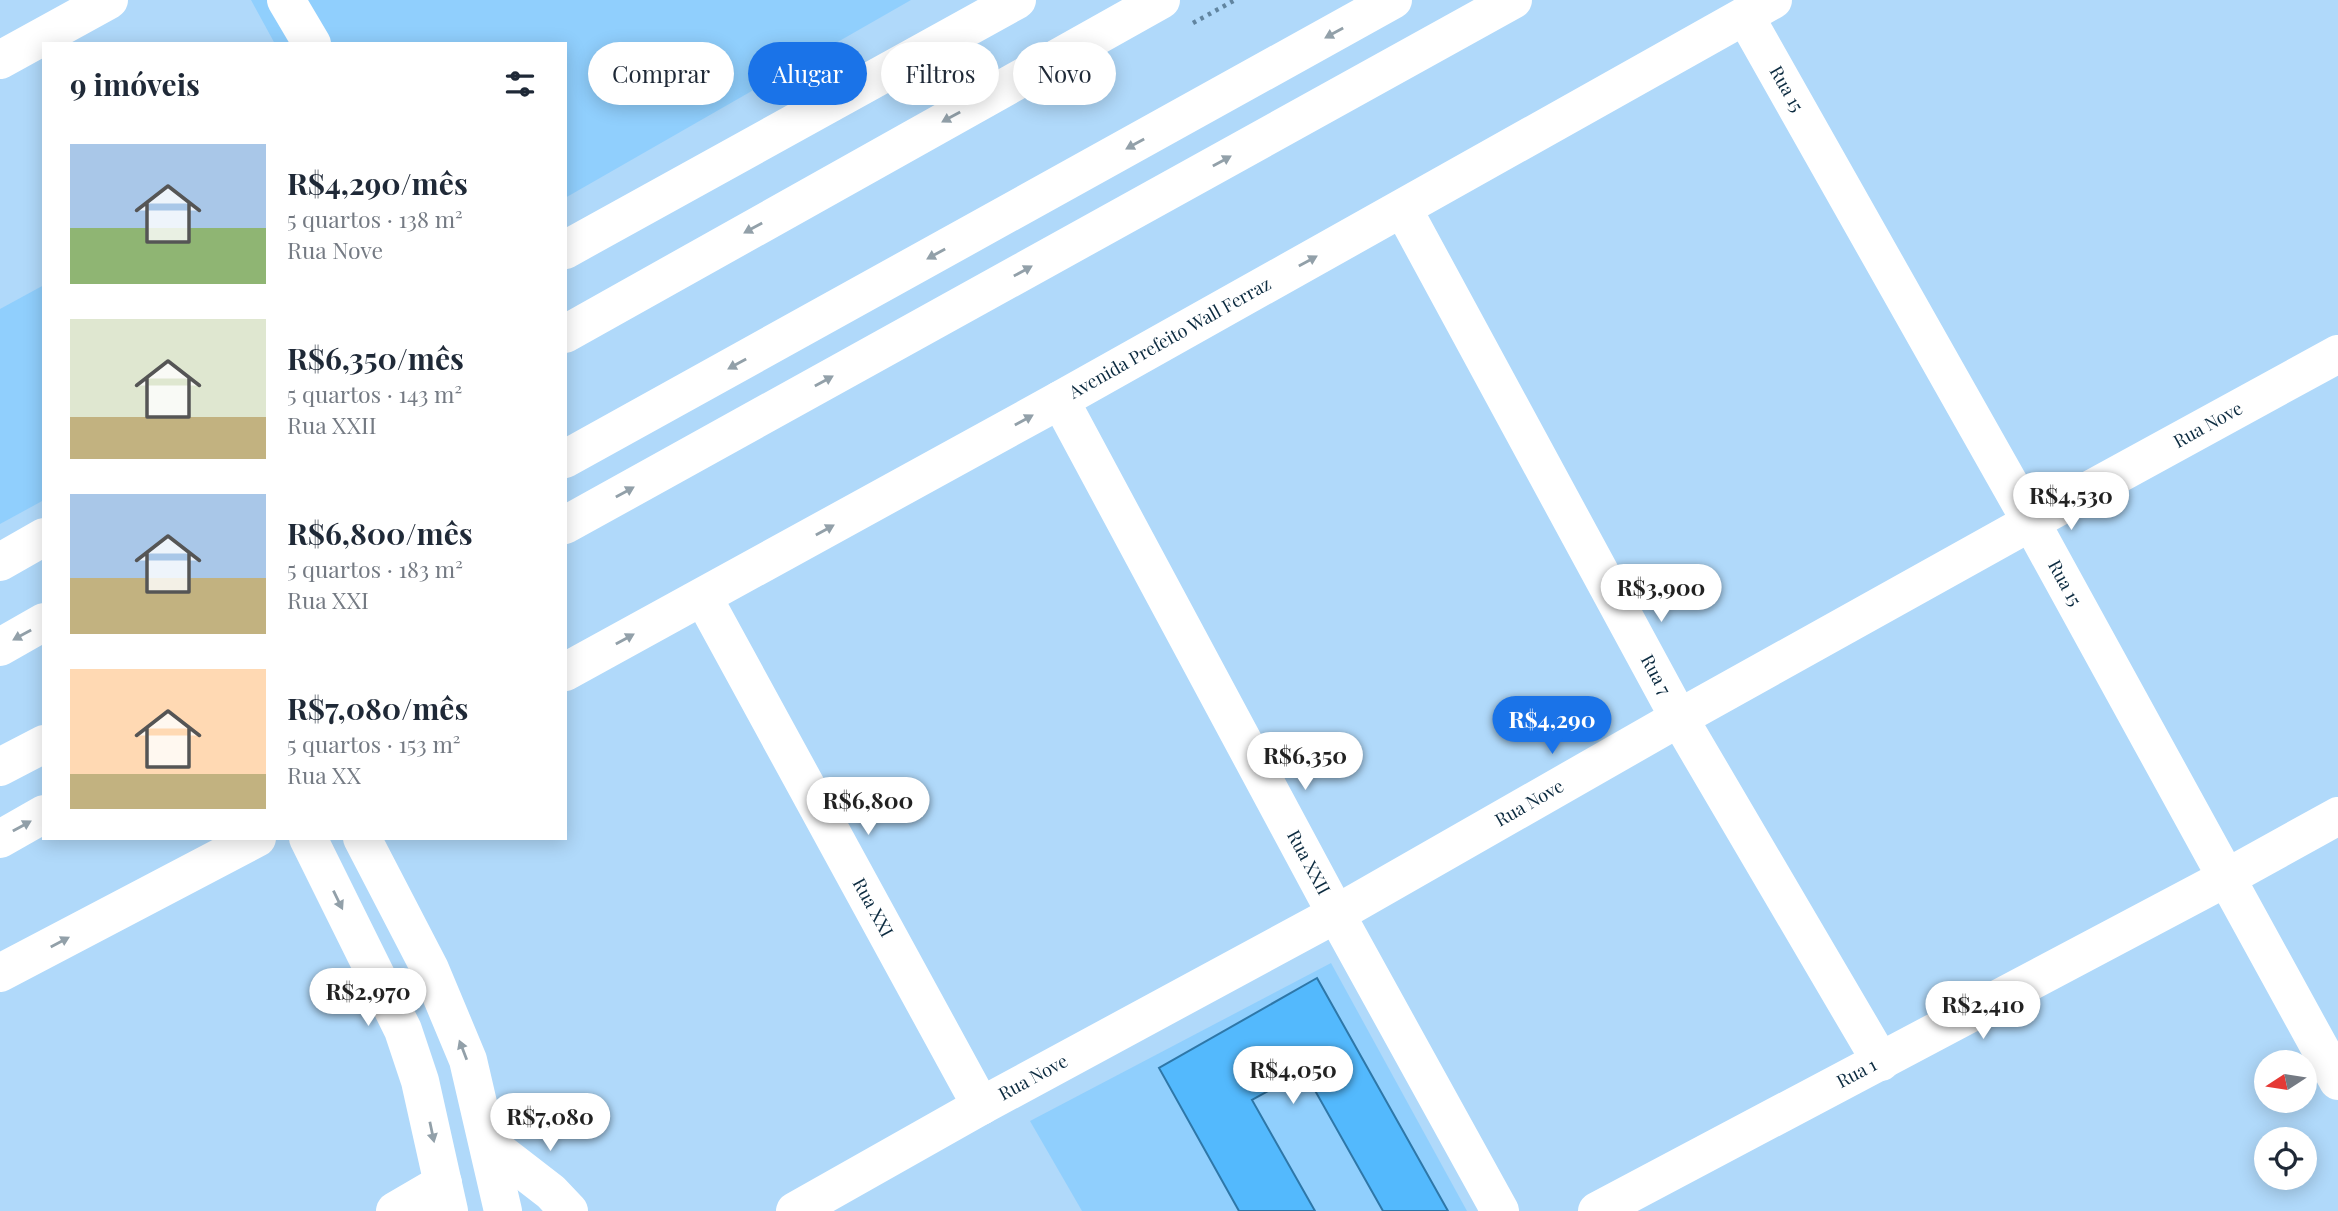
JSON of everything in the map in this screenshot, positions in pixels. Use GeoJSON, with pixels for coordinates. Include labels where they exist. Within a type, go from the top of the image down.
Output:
{"type":"FeatureCollection","features":[{"type":"Feature","properties":{"kind":"main road"},"geometry":{"type":"LineString","coordinates":[[0,60],[109,0]]}},
{"type":"Feature","properties":{"kind":"main road"},"geometry":{"type":"LineString","coordinates":[[286,0],[311,42]]}},
{"type":"Feature","properties":{"kind":"main road"},"geometry":{"type":"LineString","coordinates":[[567,249],[1017,0]]}},
{"type":"Feature","properties":{"kind":"main road"},"geometry":{"type":"LineString","coordinates":[[567,333],[1161,0]]}},
{"type":"Feature","properties":{"kind":"main road"},"geometry":{"type":"LineString","coordinates":[[567,458],[1394,0]]}},
{"type":"Feature","properties":{"kind":"main road"},"geometry":{"type":"LineString","coordinates":[[567,524],[1513,0]]}},
{"type":"Feature","properties":{"kind":"main road","name":"Avenida Prefeito Wall Ferraz"},"geometry":{"type":"LineString","coordinates":[[567,671],[1060,400],[1759,8]]}},
{"type":"Feature","properties":{"kind":"main road","name":"Rua 15"},"geometry":{"type":"LineString","coordinates":[[1759,8],[2031,522],[2338,1081]]}},
{"type":"Feature","properties":{"kind":"main road","name":"Rua 7"},"geometry":{"type":"LineString","coordinates":[[1403,209],[1679,718],[1881,1062]]}},
{"type":"Feature","properties":{"kind":"main road","name":"Rua Nove"},"geometry":{"type":"LineString","coordinates":[[794,1211],[981,1106],[1336,914],[1679,718],[2338,354]]}},
{"type":"Feature","properties":{"kind":"main road","name":"Rua XXII"},"geometry":{"type":"LineString","coordinates":[[1060,400],[1336,914],[1500,1211]]}},
{"type":"Feature","properties":{"kind":"main road"},"geometry":{"type":"LineString","coordinates":[[0,562],[42,538]]}},
{"type":"Feature","properties":{"kind":"main road","name":"Rua XXI"},"geometry":{"type":"LineString","coordinates":[[703,597],[981,1106]]}},
{"type":"Feature","properties":{"kind":"main road"},"geometry":{"type":"LineString","coordinates":[[0,647],[42,623]]}},
{"type":"Feature","properties":{"kind":"main road"},"geometry":{"type":"LineString","coordinates":[[0,767],[42,745]]}},
{"type":"Feature","properties":{"kind":"main road"},"geometry":{"type":"LineString","coordinates":[[0,839],[42,815]]}},
{"type":"Feature","properties":{"kind":"main road","name":"Rua 1"},"geometry":{"type":"LineString","coordinates":[[1597,1211],[1881,1062],[2338,816]]}},
{"type":"Feature","properties":{"kind":"main road"},"geometry":{"type":"LineString","coordinates":[[0,974],[253,840]]}},
{"type":"Feature","properties":{"kind":"main road"},"geometry":{"type":"LineString","coordinates":[[309,840],[402,1030],[420,1081],[446,1197],[395,1211]]}},
{"type":"Feature","properties":{"kind":"main road"},"geometry":{"type":"LineString","coordinates":[[363,840],[430,969],[468,1060],[503,1211]]}},
{"type":"Feature","properties":{"kind":"main road"},"geometry":{"type":"LineString","coordinates":[[489,1144],[551,1192],[569,1211]]}},
{"type":"Feature","properties":{"kind":"shaded area"},"geometry":{"type":"Polygon","coordinates":[[[251,0],[911,0],[838,42],[748,42],[748,93],[734,101],[734,42],[588,42],[588,105],[728,105],[567,197],[567,42],[274,42],[251,0]]]}},
{"type":"Feature","properties":{"kind":"shaded area"},"geometry":{"type":"Polygon","coordinates":[[[42,286],[42,501],[0,524],[0,309],[42,286]]]}},
{"type":"Feature","properties":{"kind":"shaded area"},"geometry":{"type":"Polygon","coordinates":[[[1331,963],[1467,1211],[1082,1211],[1030,1121],[1331,963]]]}},
{"type":"Feature","properties":{"kind":"building"},"geometry":{"type":"Polygon","coordinates":[[[1317,978],[1448,1211],[1383,1211],[1304,1071],[1252,1100],[1315,1211],[1239,1211],[1159,1068],[1317,978]]]}}]}
